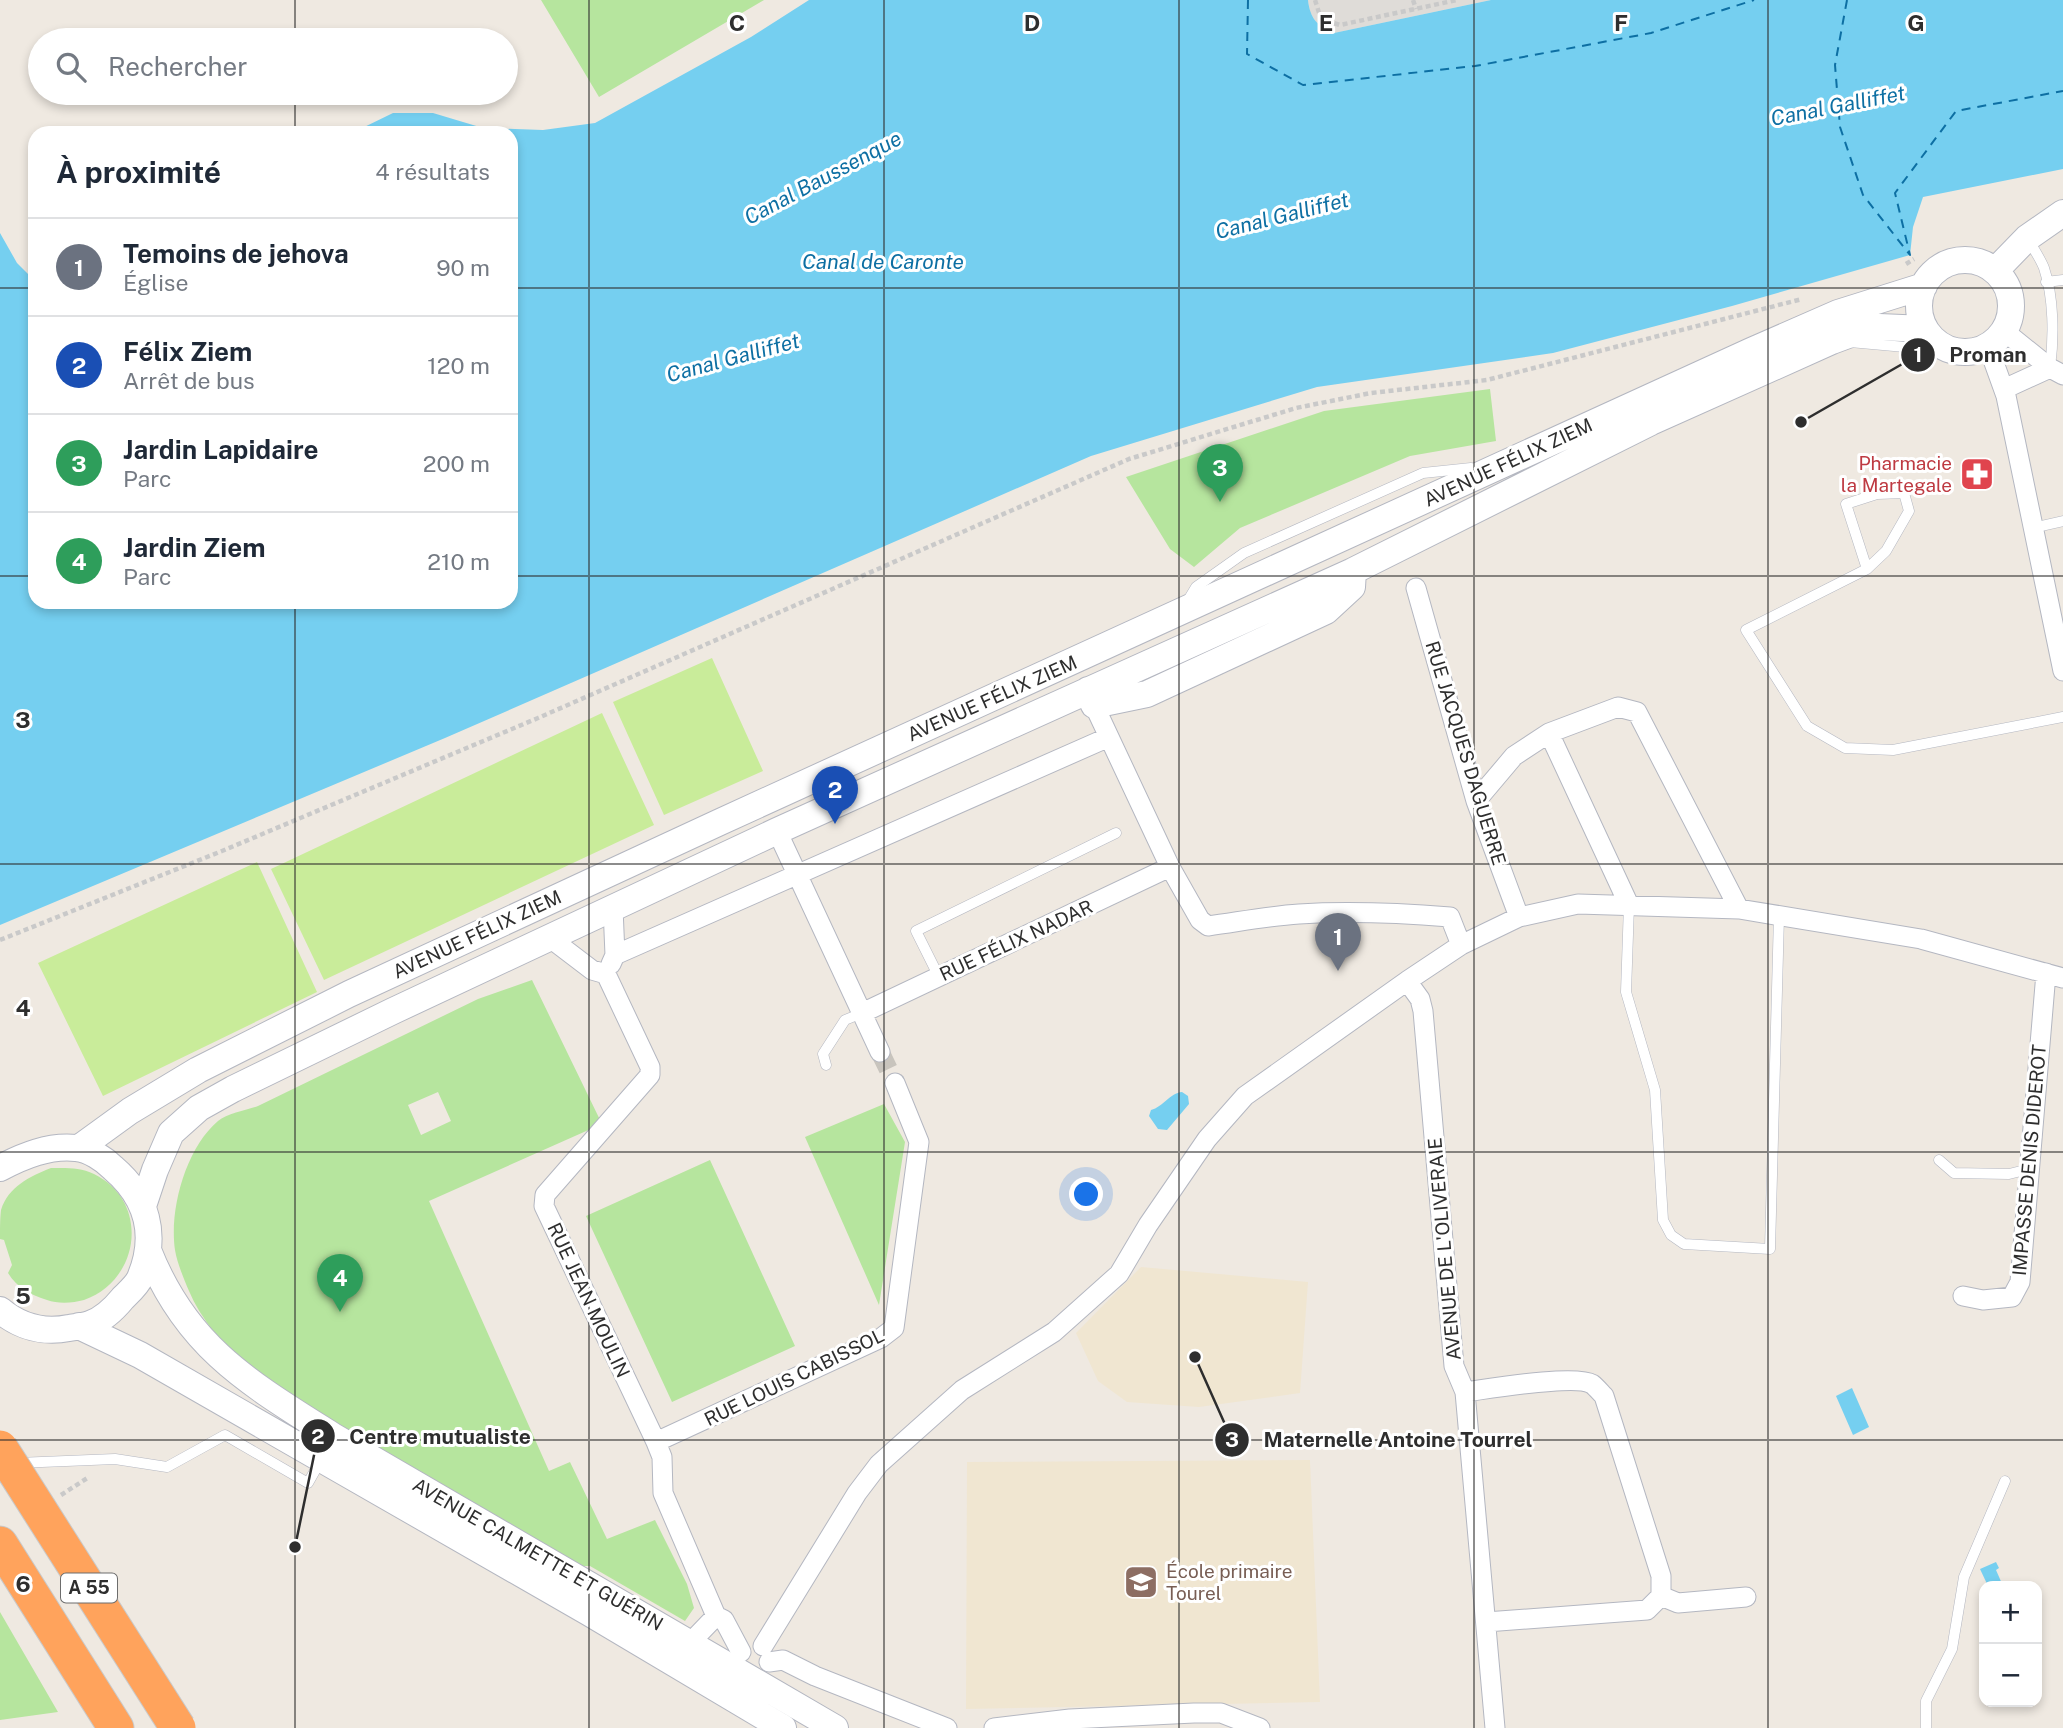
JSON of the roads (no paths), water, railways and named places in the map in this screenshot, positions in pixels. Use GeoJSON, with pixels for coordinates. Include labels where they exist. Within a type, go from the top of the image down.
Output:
{"type":"FeatureCollection","features":[{"type":"Feature","properties":{"kind":"highway","name":"A 55"},"geometry":{"type":"LineString","coordinates":[[0,1448],[178,1728]]}},
{"type":"Feature","properties":{"kind":"highway","name":"A 55"},"geometry":{"type":"LineString","coordinates":[[0,1544],[116,1728]]}},
{"type":"Feature","properties":{"kind":"main road"},"geometry":{"type":"LineString","coordinates":[[1995,271],[2027,238],[2063,213]]}},
{"type":"Feature","properties":{"kind":"main road"},"geometry":{"type":"LineString","coordinates":[[1970,260],[1995,271],[2010,293],[2011,306],[2010,319],[1996,339],[1975,352],[1946,348],[1934,340],[1925,329],[1920,308],[1924,286],[1932,274],[1956,261],[1970,260]]}},
{"type":"Feature","properties":{"kind":"main road","name":"AVENUE FÉLIX ZIEM"},"geometry":{"type":"LineString","coordinates":[[79,1148],[130,1111],[198,1070],[349,993],[729,817],[1838,313],[1924,286]]}},
{"type":"Feature","properties":{"kind":"main road","name":"AVENUE FÉLIX ZIEM"},"geometry":{"type":"LineString","coordinates":[[143,1206],[171,1133],[199,1108],[393,1011],[777,831],[1091,697],[1147,694],[1326,611],[1352,587],[1353,571],[1651,422],[1832,341],[1867,328],[1925,329]]}},
{"type":"Feature","properties":{"kind":"main road"},"geometry":{"type":"LineString","coordinates":[[0,1168],[28,1155],[57,1147],[79,1148],[105,1161],[129,1181],[143,1206],[148,1224],[148,1250],[139,1280],[110,1313],[91,1324],[60,1330],[39,1330],[7,1321]]}},
{"type":"Feature","properties":{"kind":"main road","name":"AVENUE CALMETTE ET GUÉRIN"},"geometry":{"type":"LineString","coordinates":[[148,1250],[172,1300],[202,1340],[229,1367],[267,1395],[690,1643],[736,1659],[763,1663],[835,1728]]}},
{"type":"Feature","properties":{"kind":"main road","name":"AVENUE CALMETTE ET GUÉRIN"},"geometry":{"type":"LineString","coordinates":[[79,1326],[140,1355],[588,1612],[783,1728]]}},
{"type":"Feature","properties":{"kind":"main road"},"geometry":{"type":"LineString","coordinates":[[735,1699],[763,1663]]}},
{"type":"Feature","properties":{"kind":"street"},"geometry":{"type":"LineString","coordinates":[[1996,339],[2057,372]]}},
{"type":"Feature","properties":{"kind":"street"},"geometry":{"type":"LineString","coordinates":[[1996,339],[2033,528],[2058,618],[2063,671]]}},
{"type":"Feature","properties":{"kind":"street"},"geometry":{"type":"LineString","coordinates":[[2004,389],[2057,372]]}},
{"type":"Feature","properties":{"kind":"street","name":"RUE JACQUES DAGUERRE"},"geometry":{"type":"LineString","coordinates":[[1416,588],[1476,801],[1519,917]]}},
{"type":"Feature","properties":{"kind":"street"},"geometry":{"type":"LineString","coordinates":[[1091,697],[1170,867],[1200,920],[1208,926],[1297,914],[1413,914],[1450,918],[1461,946]]}},
{"type":"Feature","properties":{"kind":"street"},"geometry":{"type":"LineString","coordinates":[[1476,801],[1514,756],[1549,733],[1618,707],[1637,712],[1740,909]]}},
{"type":"Feature","properties":{"kind":"street"},"geometry":{"type":"LineString","coordinates":[[1549,733],[1629,905]]}},
{"type":"Feature","properties":{"kind":"street"},"geometry":{"type":"LineString","coordinates":[[615,955],[1109,737]]}},
{"type":"Feature","properties":{"kind":"street"},"geometry":{"type":"LineString","coordinates":[[777,831],[880,1052]]}},
{"type":"Feature","properties":{"kind":"street","name":"RUE FÉLIX NADAR"},"geometry":{"type":"LineString","coordinates":[[862,1013],[1170,867]]}},
{"type":"Feature","properties":{"kind":"street"},"geometry":{"type":"LineString","coordinates":[[763,1663],[857,1493],[879,1464],[962,1391],[1054,1332],[1119,1273],[1148,1225],[1207,1139],[1245,1097],[1407,981],[1461,946],[1519,917],[1578,904],[1740,909],[1921,940],[2055,976]]}},
{"type":"Feature","properties":{"kind":"street"},"geometry":{"type":"LineString","coordinates":[[606,974],[615,955],[613,908]]}},
{"type":"Feature","properties":{"kind":"street","name":"AVENUE FÉLIX ZIEM"},"geometry":{"type":"LineString","coordinates":[[550,938],[592,970],[606,974]]}},
{"type":"Feature","properties":{"kind":"street","name":"RUE JEAN MOULIN"},"geometry":{"type":"LineString","coordinates":[[606,974],[650,1067],[650,1075],[545,1195],[544,1206],[656,1442],[662,1457],[663,1493],[716,1616],[724,1620],[736,1659]]}},
{"type":"Feature","properties":{"kind":"street","name":"IMPASSE DENIS DIDEROT"},"geometry":{"type":"LineString","coordinates":[[1964,1296],[1983,1300],[2012,1297],[2020,1282],[2029,1169],[2055,976]]}},
{"type":"Feature","properties":{"kind":"street","name":"AVENUE DE L'OLIVERAIE"},"geometry":{"type":"LineString","coordinates":[[1407,981],[1420,999],[1423,1011],[1454,1366],[1465,1392],[1495,1728]]}},
{"type":"Feature","properties":{"kind":"street","name":"RUE LOUIS CABISSOL"},"geometry":{"type":"LineString","coordinates":[[656,1442],[881,1338],[894,1328],[919,1142],[895,1083]]}},
{"type":"Feature","properties":{"kind":"street"},"geometry":{"type":"LineString","coordinates":[[1465,1392],[1576,1381],[1592,1384],[1604,1396],[1661,1576],[1661,1596],[1647,1610],[1486,1622]]}},
{"type":"Feature","properties":{"kind":"street"},"geometry":{"type":"LineString","coordinates":[[1661,1596],[1678,1603],[1746,1597]]}},
{"type":"Feature","properties":{"kind":"street"},"geometry":{"type":"LineString","coordinates":[[690,1643],[716,1616]]}},
{"type":"Feature","properties":{"kind":"street"},"geometry":{"type":"LineString","coordinates":[[763,1663],[783,1660],[815,1676],[947,1728]]}},
{"type":"Feature","properties":{"kind":"street"},"geometry":{"type":"LineString","coordinates":[[993,1728],[1070,1718],[1221,1713],[1260,1728]]}},
{"type":"Feature","properties":{"kind":"lane"},"geometry":{"type":"LineString","coordinates":[[2027,238],[2043,267],[2057,372]]}},
{"type":"Feature","properties":{"kind":"lane"},"geometry":{"type":"LineString","coordinates":[[2046,282],[2063,280]]}},
{"type":"Feature","properties":{"kind":"lane","name":"AVENUE FÉLIX ZIEM"},"geometry":{"type":"LineString","coordinates":[[1832,341],[1960,352]]}},
{"type":"Feature","properties":{"kind":"lane"},"geometry":{"type":"LineString","coordinates":[[1867,569],[1846,504],[1877,495],[1904,493],[1909,510],[1886,551],[1867,569],[1746,630],[1807,726],[1845,748],[1893,750],[2063,717]]}},
{"type":"Feature","properties":{"kind":"lane"},"geometry":{"type":"LineString","coordinates":[[2033,528],[2063,522]]}},
{"type":"Feature","properties":{"kind":"lane"},"geometry":{"type":"LineString","coordinates":[[939,977],[916,931],[1116,832]]}},
{"type":"Feature","properties":{"kind":"lane"},"geometry":{"type":"LineString","coordinates":[[1629,905],[1626,992],[1655,1090],[1663,1220],[1671,1236],[1684,1244],[1770,1249],[1779,916]]}},
{"type":"Feature","properties":{"kind":"lane"},"geometry":{"type":"LineString","coordinates":[[827,1065],[823,1054],[845,1020],[862,1013]]}},
{"type":"Feature","properties":{"kind":"lane"},"geometry":{"type":"LineString","coordinates":[[1939,1160],[1954,1173],[2009,1174],[2029,1169]]}},
{"type":"Feature","properties":{"kind":"lane"},"geometry":{"type":"LineString","coordinates":[[0,1463],[115,1459],[167,1467],[225,1435],[308,1483],[321,1459]]}},
{"type":"Feature","properties":{"kind":"lane"},"geometry":{"type":"LineString","coordinates":[[1926,1728],[1926,1701],[1952,1649],[1964,1577],[2005,1481]]}},
{"type":"Feature","properties":{"kind":"water","name":"Canal de Caronte"},"geometry":{"type":"Polygon","coordinates":[[[809,0],[1308,0],[1315,21],[1334,33],[1491,0],[2063,0],[2063,169],[1923,197],[1913,227],[1910,255],[1553,353],[1317,387],[1091,456],[445,738],[0,925],[0,233],[17,263],[28,274],[28,609],[518,609],[518,129],[543,130],[595,123],[751,37],[809,0]]]}},
{"type":"Feature","properties":{"kind":"water","name":"Canal de Caronte"},"geometry":{"type":"Polygon","coordinates":[[[393,113],[433,113],[476,126],[366,126],[393,113]]]}},
{"type":"Feature","properties":{"kind":"water"},"geometry":{"type":"Polygon","coordinates":[[[1182,1092],[1188,1096],[1189,1104],[1167,1130],[1158,1129],[1149,1116],[1151,1110],[1182,1092]]]}},
{"type":"Feature","properties":{"kind":"water"},"geometry":{"type":"Polygon","coordinates":[[[1852,1388],[1869,1427],[1853,1435],[1836,1396],[1852,1388]]]}},
{"type":"Feature","properties":{"kind":"water"},"geometry":{"type":"Polygon","coordinates":[[[1996,1562],[2001,1581],[1986,1581],[1980,1569],[1996,1562]]]}},
{"type":"Feature","properties":{"kind":"tunnel"},"geometry":{"type":"LineString","coordinates":[[880,1052],[895,1083]]}},
{"type":"Feature","properties":{"kind":"place","name":"Proman"},"geometry":{"type":"Point","coordinates":[1801,422]}},
{"type":"Feature","properties":{"kind":"place","name":"Pharmacie la Martegale"},"geometry":{"type":"Point","coordinates":[1977,474]}},
{"type":"Feature","properties":{"kind":"place","name":"Jardin Lapidaire"},"geometry":{"type":"Point","coordinates":[1220,502]}},
{"type":"Feature","properties":{"kind":"place","name":"Félix Ziem"},"geometry":{"type":"Point","coordinates":[835,824]}},
{"type":"Feature","properties":{"kind":"place","name":"Temoins de jehova"},"geometry":{"type":"Point","coordinates":[1338,971]}},
{"type":"Feature","properties":{"kind":"place","name":"Jardin Ziem"},"geometry":{"type":"Point","coordinates":[340,1312]}},
{"type":"Feature","properties":{"kind":"place","name":"Maternelle Antoine Tourrel"},"geometry":{"type":"Point","coordinates":[1195,1357]}},
{"type":"Feature","properties":{"kind":"place","name":"Centre mutualiste"},"geometry":{"type":"Point","coordinates":[295,1547]}},
{"type":"Feature","properties":{"kind":"place","name":"École primaire Tourel"},"geometry":{"type":"Point","coordinates":[1141,1582]}},
{"type":"Feature","properties":{"kind":"water label","name":"Canal Galliffet"},"geometry":{"type":"Point","coordinates":[1838,106]}},
{"type":"Feature","properties":{"kind":"water label","name":"Canal Baussenque"},"geometry":{"type":"Point","coordinates":[823,178]}},
{"type":"Feature","properties":{"kind":"water label","name":"Canal Galliffet"},"geometry":{"type":"Point","coordinates":[1282,216]}},
{"type":"Feature","properties":{"kind":"water label","name":"Canal Galliffet"},"geometry":{"type":"Point","coordinates":[733,358]}}]}
